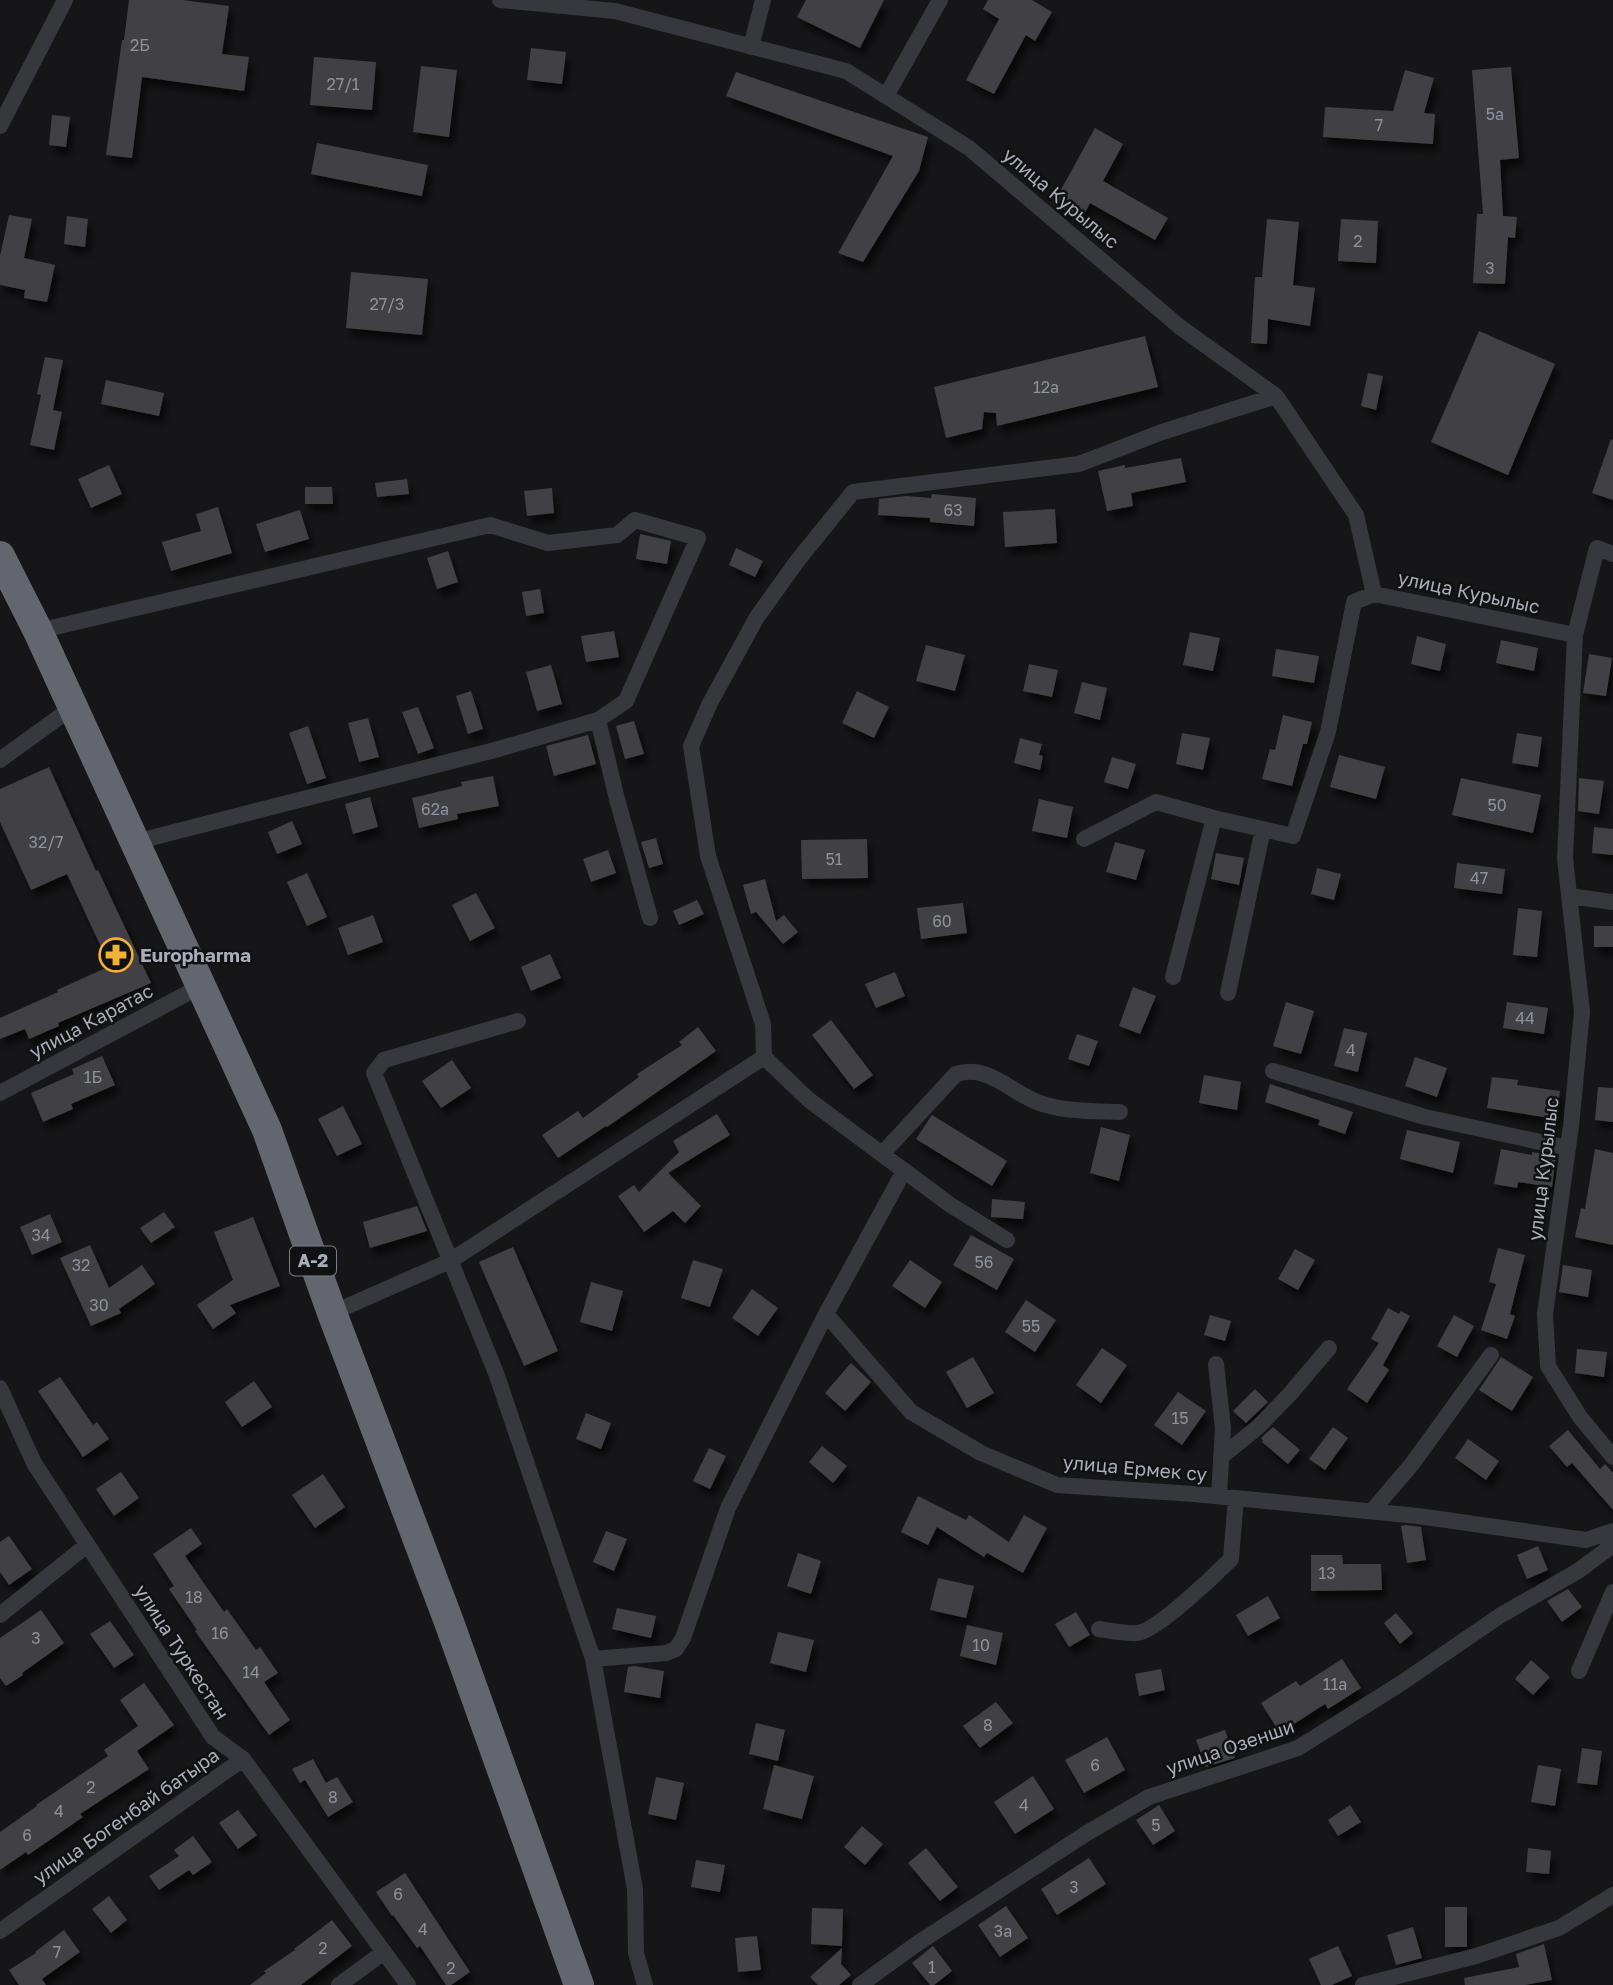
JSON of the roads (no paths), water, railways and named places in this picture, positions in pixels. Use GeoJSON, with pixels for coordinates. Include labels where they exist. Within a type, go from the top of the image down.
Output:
{"type":"FeatureCollection","features":[{"type":"Feature","properties":{"kind":"highway","name":"A-2"},"geometry":{"type":"LineString","coordinates":[[0,556],[38,631],[267,1130],[332,1313],[449,1622],[579,1985]]}},
{"type":"Feature","properties":{"kind":"street"},"geometry":{"type":"LineString","coordinates":[[0,126],[65,0]]}},
{"type":"Feature","properties":{"kind":"street","name":"улица Курылыс"},"geometry":{"type":"LineString","coordinates":[[500,0],[615,12],[846,71],[969,148],[1180,327],[1276,396],[1356,515],[1374,594],[1575,635],[1564,858],[1582,1012],[1569,1148],[1545,1314],[1548,1366],[1580,1417],[1613,1457]]}},
{"type":"Feature","properties":{"kind":"street"},"geometry":{"type":"LineString","coordinates":[[751,47],[763,0]]}},
{"type":"Feature","properties":{"kind":"street"},"geometry":{"type":"LineString","coordinates":[[886,96],[940,0]]}},
{"type":"Feature","properties":{"kind":"street"},"geometry":{"type":"LineString","coordinates":[[1007,1240],[949,1204],[809,1100],[764,1058],[763,1024],[708,856],[691,746],[710,702],[757,617],[798,560],[853,492],[1079,464],[1162,432],[1276,396]]}},
{"type":"Feature","properties":{"kind":"street"},"geometry":{"type":"LineString","coordinates":[[38,631],[490,526],[548,543],[617,535],[635,520],[698,538],[626,701],[598,720],[495,750],[135,842]]}},
{"type":"Feature","properties":{"kind":"street"},"geometry":{"type":"LineString","coordinates":[[1575,635],[1597,548],[1613,554]]}},
{"type":"Feature","properties":{"kind":"street"},"geometry":{"type":"LineString","coordinates":[[1084,839],[1156,802],[1293,836],[1328,732],[1354,603],[1374,594]]}},
{"type":"Feature","properties":{"kind":"street"},"geometry":{"type":"LineString","coordinates":[[0,760],[73,707]]}},
{"type":"Feature","properties":{"kind":"street"},"geometry":{"type":"LineString","coordinates":[[598,720],[650,918]]}},
{"type":"Feature","properties":{"kind":"street"},"geometry":{"type":"LineString","coordinates":[[1173,977],[1214,818]]}},
{"type":"Feature","properties":{"kind":"street"},"geometry":{"type":"LineString","coordinates":[[1228,993],[1263,829]]}},
{"type":"Feature","properties":{"kind":"street"},"geometry":{"type":"LineString","coordinates":[[1569,896],[1613,902]]}},
{"type":"Feature","properties":{"kind":"street","name":"улица Каратас"},"geometry":{"type":"LineString","coordinates":[[0,1093],[201,986]]}},
{"type":"Feature","properties":{"kind":"street"},"geometry":{"type":"LineString","coordinates":[[517,1021],[384,1060],[374,1073],[496,1373],[593,1659],[635,1889],[636,1953],[645,1985]]}},
{"type":"Feature","properties":{"kind":"street"},"geometry":{"type":"LineString","coordinates":[[332,1313],[450,1261],[764,1058]]}},
{"type":"Feature","properties":{"kind":"street"},"geometry":{"type":"LineString","coordinates":[[882,1154],[956,1074],[970,1070],[984,1074],[1037,1102],[1067,1109],[1120,1112]]}},
{"type":"Feature","properties":{"kind":"street"},"geometry":{"type":"LineString","coordinates":[[1273,1071],[1426,1117],[1569,1148]]}},
{"type":"Feature","properties":{"kind":"street"},"geometry":{"type":"LineString","coordinates":[[593,1659],[666,1653],[676,1649],[683,1638],[729,1508],[827,1314],[904,1171]]}},
{"type":"Feature","properties":{"kind":"street","name":"улица Ермек су"},"geometry":{"type":"LineString","coordinates":[[827,1314],[911,1412],[981,1453],[1057,1485],[1219,1496],[1372,1511],[1586,1540],[1613,1531]]}},
{"type":"Feature","properties":{"kind":"street"},"geometry":{"type":"LineString","coordinates":[[1222,1457],[1258,1427],[1329,1348]]}},
{"type":"Feature","properties":{"kind":"street"},"geometry":{"type":"LineString","coordinates":[[1372,1511],[1412,1464],[1491,1355]]}},
{"type":"Feature","properties":{"kind":"street"},"geometry":{"type":"LineString","coordinates":[[1216,1364],[1223,1428],[1219,1496]]}},
{"type":"Feature","properties":{"kind":"street","name":"улица Туркестан"},"geometry":{"type":"LineString","coordinates":[[0,1388],[34,1463],[212,1737],[243,1759],[408,1985]]}},
{"type":"Feature","properties":{"kind":"street"},"geometry":{"type":"LineString","coordinates":[[1099,1629],[1140,1633],[1167,1616],[1207,1583],[1231,1559],[1236,1498]]}},
{"type":"Feature","properties":{"kind":"street"},"geometry":{"type":"LineString","coordinates":[[0,1615],[87,1545]]}},
{"type":"Feature","properties":{"kind":"street","name":"улица Озенши"},"geometry":{"type":"LineString","coordinates":[[860,1985],[915,1945],[1075,1840],[1149,1797],[1298,1748],[1400,1684],[1501,1615],[1578,1571],[1613,1545]]}},
{"type":"Feature","properties":{"kind":"street"},"geometry":{"type":"LineString","coordinates":[[1579,1671],[1613,1592]]}},
{"type":"Feature","properties":{"kind":"street","name":"улица Богенбай батыра"},"geometry":{"type":"LineString","coordinates":[[0,1931],[243,1759]]}},
{"type":"Feature","properties":{"kind":"street"},"geometry":{"type":"LineString","coordinates":[[1363,1985],[1476,1956],[1559,1928],[1613,1895]]}},
{"type":"Feature","properties":{"kind":"street"},"geometry":{"type":"LineString","coordinates":[[339,1985],[384,1952]]}},
{"type":"Feature","properties":{"kind":"place","name":"Europharma"},"geometry":{"type":"Point","coordinates":[116,955]}}]}
